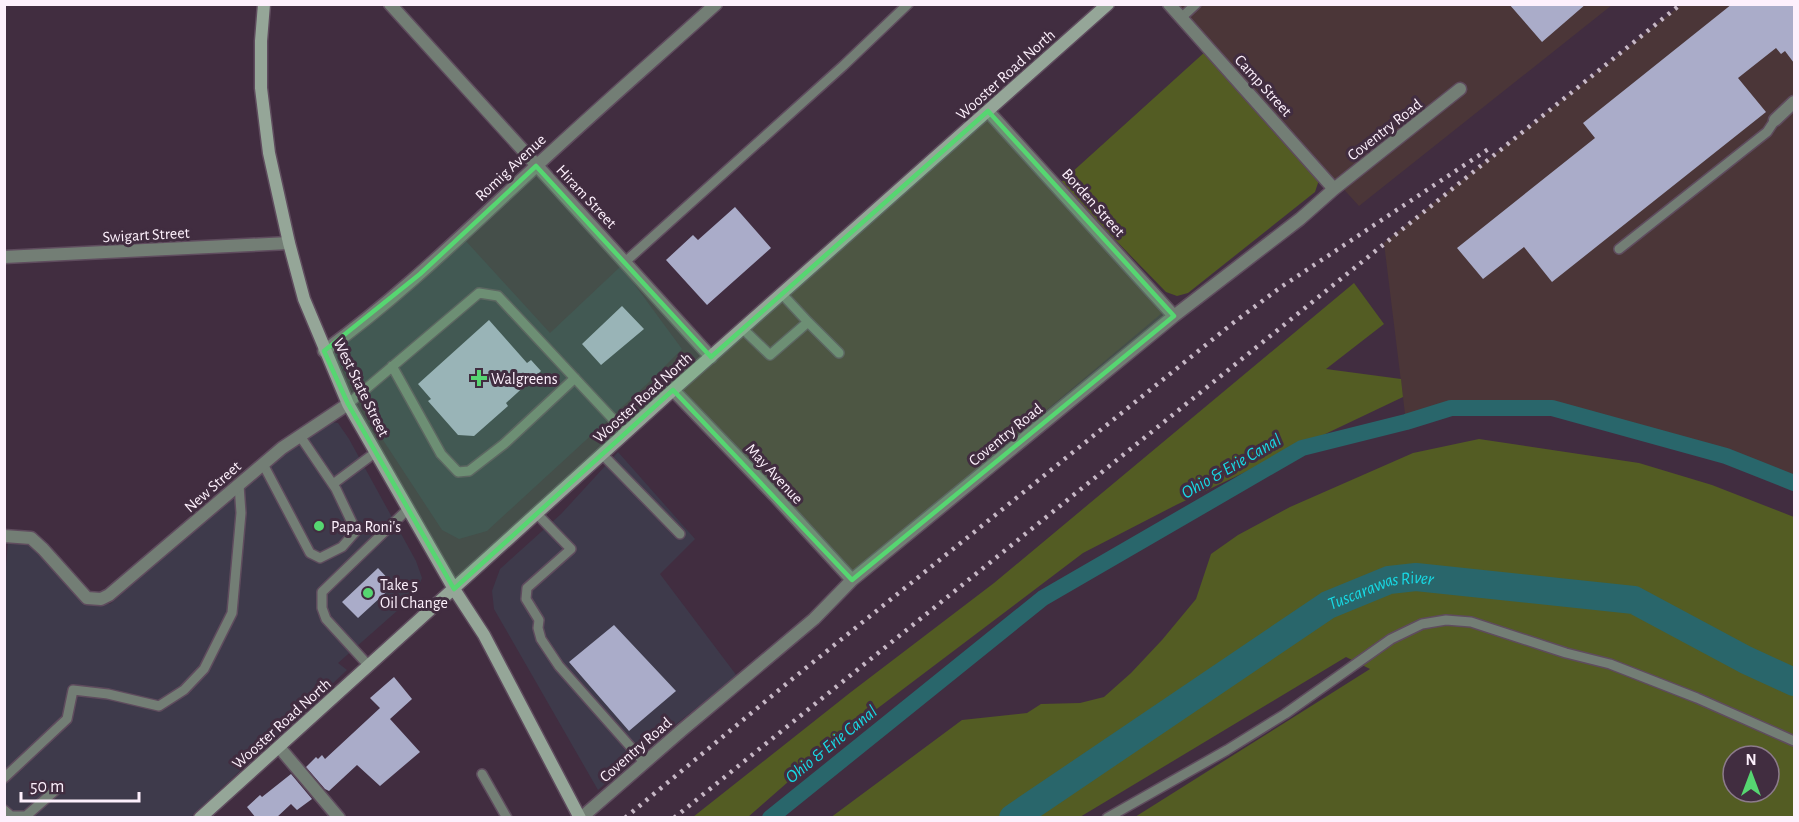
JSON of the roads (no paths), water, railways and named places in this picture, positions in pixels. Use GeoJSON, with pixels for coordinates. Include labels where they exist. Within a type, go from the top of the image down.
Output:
{"type":"FeatureCollection","features":[{"type":"Feature","properties":{"kind":"main road","name":"West State Street"},"geometry":{"type":"LineString","coordinates":[[264,4],[261,88],[269,153],[304,299],[324,351],[348,404],[454,589],[484,635],[581,818]]}},
{"type":"Feature","properties":{"kind":"main road","name":"Wooster Road North"},"geometry":{"type":"LineString","coordinates":[[200,818],[673,390],[1108,4]]}},
{"type":"Feature","properties":{"kind":"street","name":"Hiram Street"},"geometry":{"type":"LineString","coordinates":[[390,4],[711,357]]}},
{"type":"Feature","properties":{"kind":"street","name":"Romig Avenue"},"geometry":{"type":"LineString","coordinates":[[324,351],[362,324],[420,274],[716,4]]}},
{"type":"Feature","properties":{"kind":"street","name":"Camp Street"},"geometry":{"type":"LineString","coordinates":[[1169,4],[1334,189]]}},
{"type":"Feature","properties":{"kind":"street","name":"Coventry Road"},"geometry":{"type":"LineString","coordinates":[[581,818],[814,619],[852,580],[1174,316],[1300,219],[1334,189],[1461,89]]}},
{"type":"Feature","properties":{"kind":"street"},"geometry":{"type":"LineString","coordinates":[[1775,120],[1794,102]]}},
{"type":"Feature","properties":{"kind":"street","name":"Borden Street"},"geometry":{"type":"LineString","coordinates":[[988,111],[1174,316]]}},
{"type":"Feature","properties":{"kind":"street","name":"Swigart Street"},"geometry":{"type":"LineString","coordinates":[[4,257],[289,243]]}},
{"type":"Feature","properties":{"kind":"street","name":"May Avenue"},"geometry":{"type":"LineString","coordinates":[[673,390],[852,580]]}},
{"type":"Feature","properties":{"kind":"street","name":"New Street"},"geometry":{"type":"LineString","coordinates":[[4,536],[31,538],[87,598],[101,599],[263,464],[348,404]]}},
{"type":"Feature","properties":{"kind":"street"},"geometry":{"type":"LineString","coordinates":[[279,747],[339,818]]}},
{"type":"Feature","properties":{"kind":"lane"},"geometry":{"type":"LineString","coordinates":[[625,262],[843,66],[908,4]]}},
{"type":"Feature","properties":{"kind":"lane"},"geometry":{"type":"LineString","coordinates":[[1181,18],[1196,4]]}},
{"type":"Feature","properties":{"kind":"lane"},"geometry":{"type":"LineString","coordinates":[[1619,249],[1767,132],[1775,120]]}},
{"type":"Feature","properties":{"kind":"lane"},"geometry":{"type":"LineString","coordinates":[[348,404],[479,293],[498,296],[626,433]]}},
{"type":"Feature","properties":{"kind":"lane"},"geometry":{"type":"LineString","coordinates":[[782,294],[839,353]]}},
{"type":"Feature","properties":{"kind":"lane"},"geometry":{"type":"LineString","coordinates":[[743,329],[770,355],[808,322]]}},
{"type":"Feature","properties":{"kind":"lane"},"geometry":{"type":"LineString","coordinates":[[392,366],[441,454],[458,472],[469,471],[504,444],[574,378]]}},
{"type":"Feature","properties":{"kind":"lane"},"geometry":{"type":"LineString","coordinates":[[263,464],[310,553],[320,558],[342,547],[356,531],[333,484],[300,436]]}},
{"type":"Feature","properties":{"kind":"lane"},"geometry":{"type":"LineString","coordinates":[[333,484],[376,452]]}},
{"type":"Feature","properties":{"kind":"lane"},"geometry":{"type":"LineString","coordinates":[[603,454],[680,534]]}},
{"type":"Feature","properties":{"kind":"lane"},"geometry":{"type":"LineString","coordinates":[[4,778],[67,719],[73,690],[108,694],[159,706],[184,690],[204,669],[232,612],[241,513],[239,485]]}},
{"type":"Feature","properties":{"kind":"lane"},"geometry":{"type":"LineString","coordinates":[[369,666],[326,619],[322,608],[322,592],[408,509]]}},
{"type":"Feature","properties":{"kind":"lane"},"geometry":{"type":"LineString","coordinates":[[537,514],[571,549],[527,588],[526,599],[539,620],[538,628],[541,639],[559,666],[644,762]]}},
{"type":"Feature","properties":{"kind":"lane"},"geometry":{"type":"LineString","coordinates":[[1107,818],[1227,750],[1285,714],[1391,639],[1422,624],[1446,620],[1472,622],[1556,650],[1610,664],[1697,698],[1794,741]]}},
{"type":"Feature","properties":{"kind":"lane"},"geometry":{"type":"LineString","coordinates":[[482,774],[507,818]]}},
{"type":"Feature","properties":{"kind":"lane"},"geometry":{"type":"LineString","coordinates":[[4,810],[10,816],[26,816],[58,788]]}},
{"type":"Feature","properties":{"kind":"waterway","name":"Ohio & Erie Canal"},"geometry":{"type":"LineString","coordinates":[[770,818],[1043,598],[1302,448],[1406,422],[1451,408],[1552,408],[1726,456],[1794,483]]}},
{"type":"Feature","properties":{"kind":"waterway","name":"Tuscarawas River"},"geometry":{"type":"LineString","coordinates":[[1013,818],[1328,605],[1389,580],[1416,577],[1634,600],[1746,660],[1794,682]]}},
{"type":"Feature","properties":{"kind":"railway"},"geometry":{"type":"LineString","coordinates":[[674,818],[1681,4]]}},
{"type":"Feature","properties":{"kind":"railway"},"geometry":{"type":"LineString","coordinates":[[625,818],[791,680],[1233,323],[1281,287],[1490,148]]}},
{"type":"Feature","properties":{"kind":"place","name":"Walgreens"},"geometry":{"type":"Point","coordinates":[479,378]}},
{"type":"Feature","properties":{"kind":"place","name":"Papa Roni's"},"geometry":{"type":"Point","coordinates":[319,526]}},
{"type":"Feature","properties":{"kind":"place","name":"Take 5 Oil Change"},"geometry":{"type":"Point","coordinates":[368,593]}}]}
